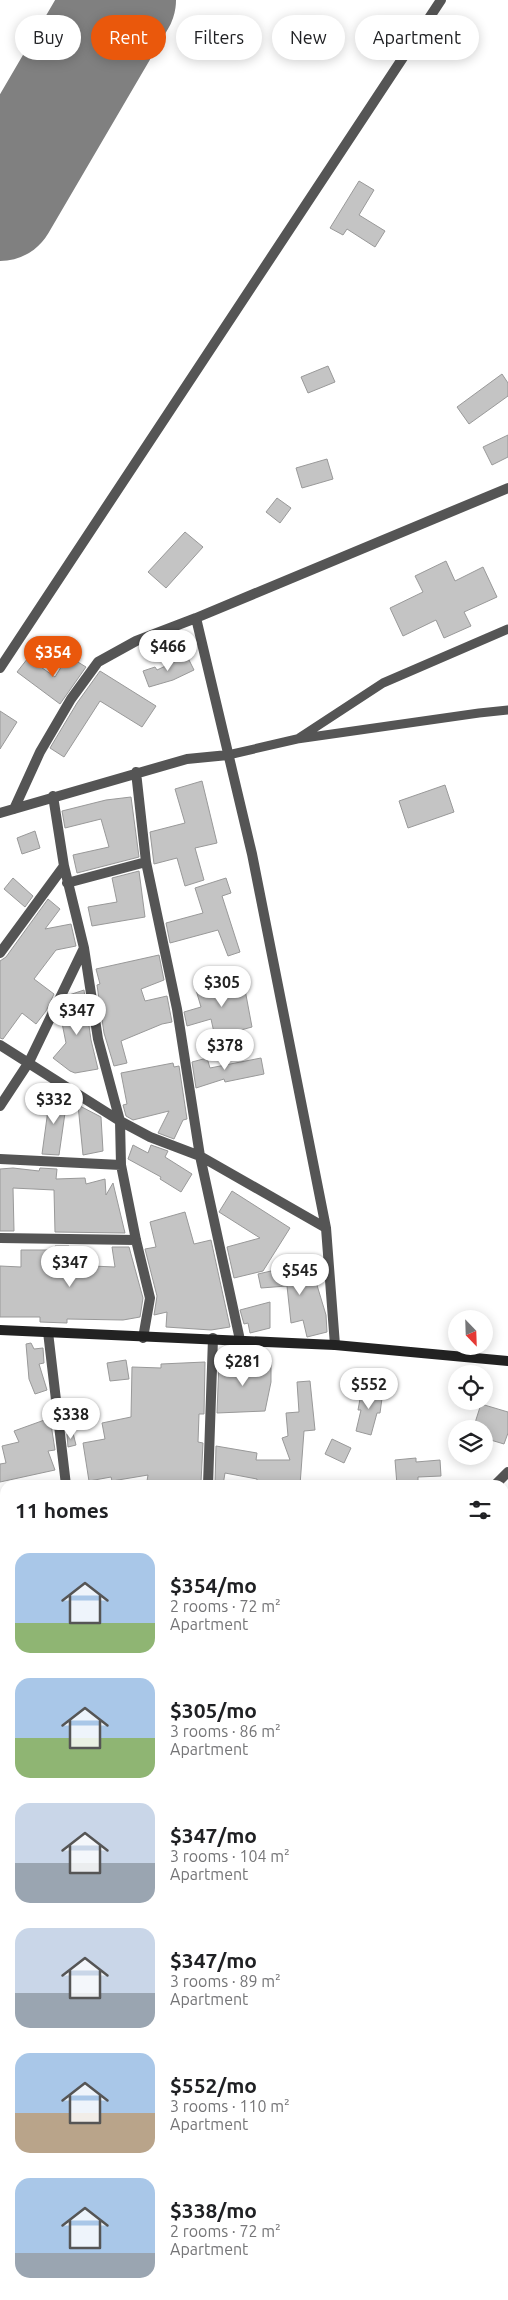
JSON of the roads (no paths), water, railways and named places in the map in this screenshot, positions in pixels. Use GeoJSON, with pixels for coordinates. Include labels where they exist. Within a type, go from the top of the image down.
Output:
{"type":"FeatureCollection","features":[{"type":"Feature","properties":{"kind":"main road"},"geometry":{"type":"LineString","coordinates":[[0,1330],[143,1338],[213,1338],[335,1345],[508,1361]]}},
{"type":"Feature","properties":{"kind":"street"},"geometry":{"type":"LineString","coordinates":[[0,668],[441,0]]}},
{"type":"Feature","properties":{"kind":"street"},"geometry":{"type":"LineString","coordinates":[[14,809],[40,752],[71,699],[98,662],[136,641],[196,618],[508,488]]}},
{"type":"Feature","properties":{"kind":"street"},"geometry":{"type":"LineString","coordinates":[[196,618],[252,854],[326,1228],[335,1345]]}},
{"type":"Feature","properties":{"kind":"street"},"geometry":{"type":"LineString","coordinates":[[0,813],[136,772],[187,759],[228,755]]}},
{"type":"Feature","properties":{"kind":"street"},"geometry":{"type":"LineString","coordinates":[[136,772],[146,862],[178,1009],[200,1156],[240,1340]]}},
{"type":"Feature","properties":{"kind":"street"},"geometry":{"type":"LineString","coordinates":[[53,796],[67,884],[84,948],[98,1039],[120,1121],[121,1165],[150,1298],[143,1338]]}},
{"type":"Feature","properties":{"kind":"street"},"geometry":{"type":"LineString","coordinates":[[67,884],[146,862]]}},
{"type":"Feature","properties":{"kind":"street"},"geometry":{"type":"LineString","coordinates":[[0,953],[64,866]]}},
{"type":"Feature","properties":{"kind":"street"},"geometry":{"type":"LineString","coordinates":[[0,1106],[29,1062],[84,948]]}},
{"type":"Feature","properties":{"kind":"street"},"geometry":{"type":"LineString","coordinates":[[0,1044],[120,1121],[150,1136],[200,1156],[326,1228]]}},
{"type":"Feature","properties":{"kind":"street"},"geometry":{"type":"LineString","coordinates":[[0,1159],[121,1165]]}},
{"type":"Feature","properties":{"kind":"street"},"geometry":{"type":"LineString","coordinates":[[0,1238],[136,1240]]}},
{"type":"Feature","properties":{"kind":"street"},"geometry":{"type":"LineString","coordinates":[[48,1332],[65,1480]]}},
{"type":"Feature","properties":{"kind":"street"},"geometry":{"type":"LineString","coordinates":[[208,1480],[213,1338]]}},
{"type":"Feature","properties":{"kind":"lane"},"geometry":{"type":"LineString","coordinates":[[296,739],[383,683],[508,629]]}},
{"type":"Feature","properties":{"kind":"lane"},"geometry":{"type":"LineString","coordinates":[[228,755],[296,739],[508,710]]}}]}
